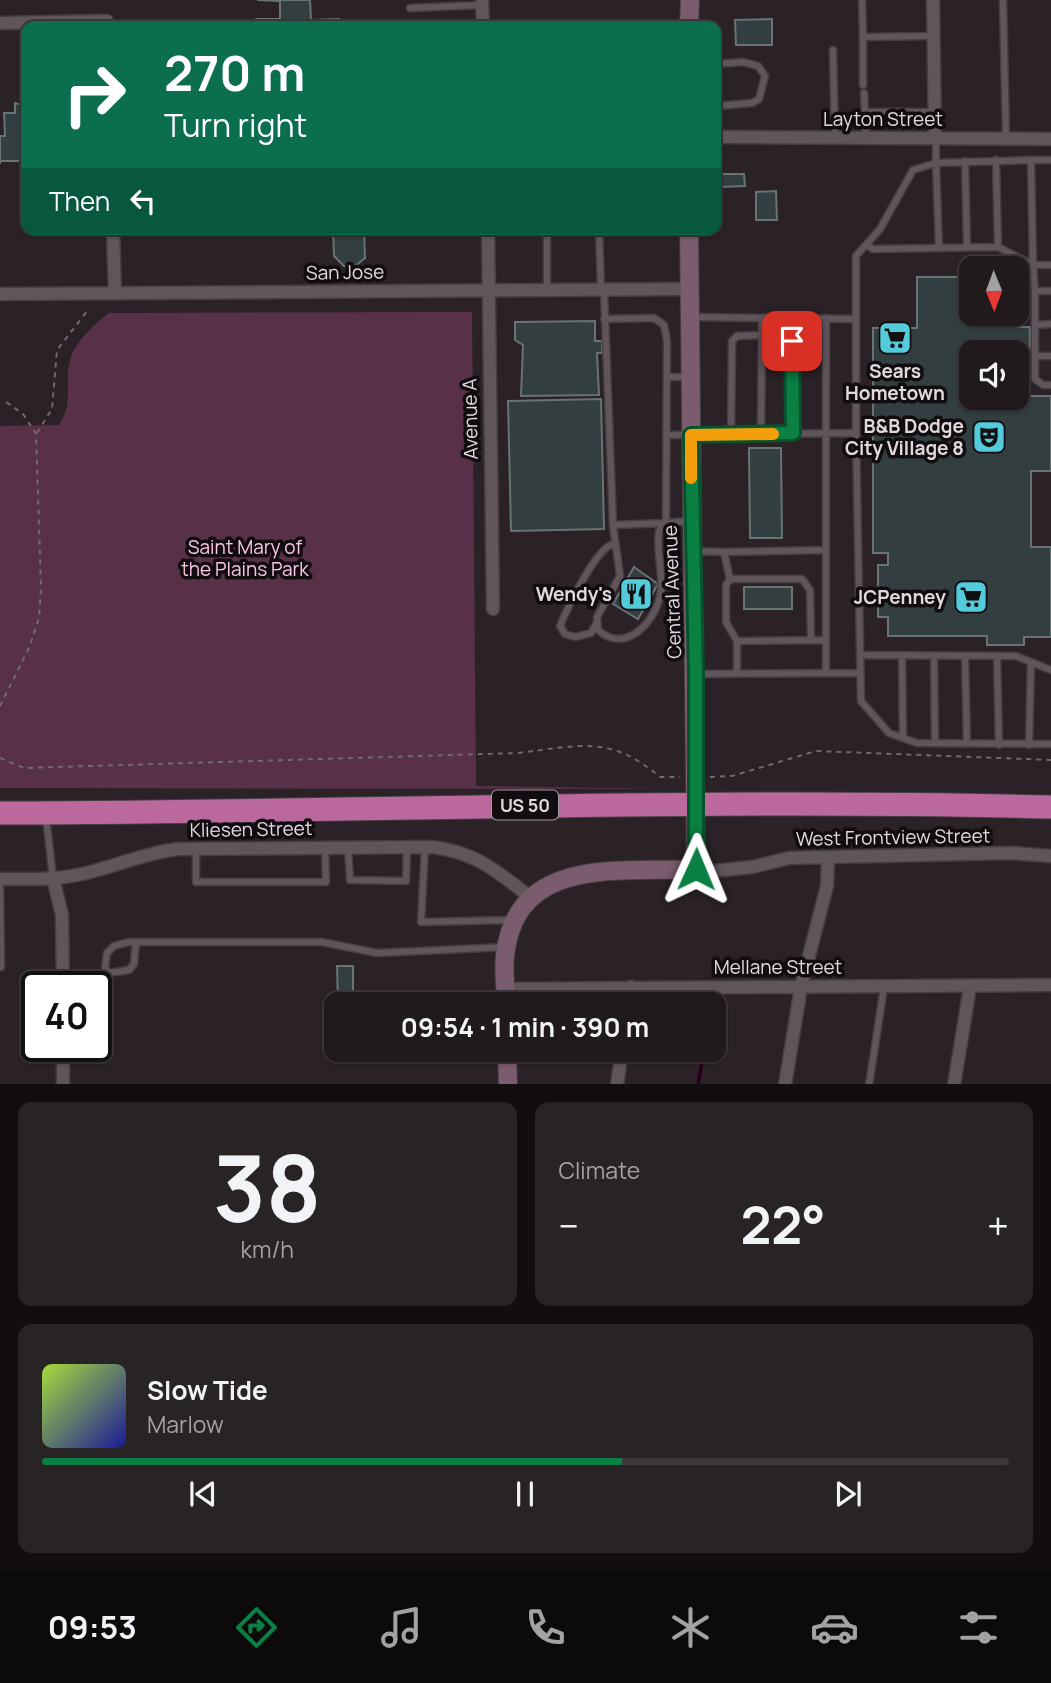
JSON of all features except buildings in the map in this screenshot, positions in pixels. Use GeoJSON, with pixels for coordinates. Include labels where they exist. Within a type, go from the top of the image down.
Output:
{"type":"FeatureCollection","features":[{"type":"Feature","properties":{"kind":"highway","name":"US 50"},"geometry":{"type":"LineString","coordinates":[[0,813],[262,812],[697,803],[1051,807]]}},
{"type":"Feature","properties":{"kind":"street"},"geometry":{"type":"LineString","coordinates":[[690,0],[690,21]]}},
{"type":"Feature","properties":{"kind":"street"},"geometry":{"type":"LineString","coordinates":[[933,0],[936,138]]}},
{"type":"Feature","properties":{"kind":"street"},"geometry":{"type":"LineString","coordinates":[[482,2],[484,21]]}},
{"type":"Feature","properties":{"kind":"street"},"geometry":{"type":"LineString","coordinates":[[0,23],[21,23]]}},
{"type":"Feature","properties":{"kind":"street","name":"Layton Street"},"geometry":{"type":"LineString","coordinates":[[721,138],[1051,139]]}},
{"type":"Feature","properties":{"kind":"street"},"geometry":{"type":"LineString","coordinates":[[113,235],[115,293]]}},
{"type":"Feature","properties":{"kind":"street","name":"Avenue A"},"geometry":{"type":"LineString","coordinates":[[488,235],[493,609]]}},
{"type":"Feature","properties":{"kind":"street","name":"Central Avenue"},"geometry":{"type":"LineString","coordinates":[[689,235],[691,521],[696,674],[696,869]]}},
{"type":"Feature","properties":{"kind":"street","name":"San Jose"},"geometry":{"type":"LineString","coordinates":[[0,294],[690,289]]}},
{"type":"Feature","properties":{"kind":"street","name":"Kliesen Street"},"geometry":{"type":"LineString","coordinates":[[0,878],[79,875],[151,852],[348,846],[425,847],[458,850],[501,874],[530,897]]}},
{"type":"Feature","properties":{"kind":"street","name":"West Frontview Street"},"geometry":{"type":"LineString","coordinates":[[696,869],[714,872],[789,858],[1011,853],[1051,856]]}},
{"type":"Feature","properties":{"kind":"street"},"geometry":{"type":"LineString","coordinates":[[785,1084],[801,987],[827,886],[828,857]]}},
{"type":"Feature","properties":{"kind":"street"},"geometry":{"type":"LineString","coordinates":[[506,992],[506,947],[515,919],[530,897],[560,878],[590,872],[696,869]]}},
{"type":"Feature","properties":{"kind":"street"},"geometry":{"type":"LineString","coordinates":[[53,878],[62,915],[63,971]]}},
{"type":"Feature","properties":{"kind":"street","name":"Mellane Street"},"geometry":{"type":"LineString","coordinates":[[568,992],[631,987],[1051,985]]}},
{"type":"Feature","properties":{"kind":"street"},"geometry":{"type":"LineString","coordinates":[[630,992],[631,987]]}},
{"type":"Feature","properties":{"kind":"street"},"geometry":{"type":"LineString","coordinates":[[954,1084],[970,987]]}},
{"type":"Feature","properties":{"kind":"street"},"geometry":{"type":"LineString","coordinates":[[63,1062],[63,1084]]}},
{"type":"Feature","properties":{"kind":"street"},"geometry":{"type":"LineString","coordinates":[[508,1062],[508,1084]]}},
{"type":"Feature","properties":{"kind":"street"},"geometry":{"type":"LineString","coordinates":[[617,1084],[620,1062]]}},
{"type":"Feature","properties":{"kind":"lane"},"geometry":{"type":"LineString","coordinates":[[862,0],[863,85]]}},
{"type":"Feature","properties":{"kind":"lane"},"geometry":{"type":"LineString","coordinates":[[1003,0],[1006,138]]}},
{"type":"Feature","properties":{"kind":"lane"},"geometry":{"type":"LineString","coordinates":[[410,8],[482,2]]}},
{"type":"Feature","properties":{"kind":"lane"},"geometry":{"type":"LineString","coordinates":[[863,37],[934,36]]}},
{"type":"Feature","properties":{"kind":"lane"},"geometry":{"type":"LineString","coordinates":[[833,50],[835,138]]}},
{"type":"Feature","properties":{"kind":"lane"},"geometry":{"type":"LineString","coordinates":[[721,64],[743,62],[758,66],[765,76],[759,99],[752,103],[721,106]]}},
{"type":"Feature","properties":{"kind":"lane"},"geometry":{"type":"LineString","coordinates":[[864,93],[866,138]]}},
{"type":"Feature","properties":{"kind":"lane"},"geometry":{"type":"LineString","coordinates":[[865,112],[935,112]]}},
{"type":"Feature","properties":{"kind":"lane"},"geometry":{"type":"LineString","coordinates":[[936,138],[939,248]]}},
{"type":"Feature","properties":{"kind":"lane"},"geometry":{"type":"LineString","coordinates":[[996,160],[998,247]]}},
{"type":"Feature","properties":{"kind":"lane"},"geometry":{"type":"LineString","coordinates":[[1031,160],[1035,379],[1043,385],[1051,385]]}},
{"type":"Feature","properties":{"kind":"lane"},"geometry":{"type":"LineString","coordinates":[[1051,160],[936,163],[913,170],[880,229],[856,256],[861,701],[889,733],[917,743],[1051,744]]}},
{"type":"Feature","properties":{"kind":"lane"},"geometry":{"type":"LineString","coordinates":[[965,161],[967,247]]}},
{"type":"Feature","properties":{"kind":"lane"},"geometry":{"type":"LineString","coordinates":[[547,235],[547,289]]}},
{"type":"Feature","properties":{"kind":"lane"},"geometry":{"type":"LineString","coordinates":[[599,235],[613,525],[620,576],[597,617],[597,622],[598,630],[612,639],[622,640],[636,636],[660,600],[662,587],[657,547],[659,531],[666,523],[666,333],[661,321],[604,319]]}},
{"type":"Feature","properties":{"kind":"lane"},"geometry":{"type":"LineString","coordinates":[[867,245],[873,250],[998,247],[1033,265],[1051,265]]}},
{"type":"Feature","properties":{"kind":"lane"},"geometry":{"type":"LineString","coordinates":[[1035,291],[1051,291]]}},
{"type":"Feature","properties":{"kind":"lane"},"geometry":{"type":"LineString","coordinates":[[690,317],[856,318]]}},
{"type":"Feature","properties":{"kind":"lane"},"geometry":{"type":"LineString","coordinates":[[761,434],[762,318]]}},
{"type":"Feature","properties":{"kind":"lane"},"geometry":{"type":"LineString","coordinates":[[791,318],[793,433]]}},
{"type":"Feature","properties":{"kind":"lane"},"geometry":{"type":"LineString","coordinates":[[826,318],[826,673]]}},
{"type":"Feature","properties":{"kind":"lane"},"geometry":{"type":"LineString","coordinates":[[1035,325],[1051,324]]}},
{"type":"Feature","properties":{"kind":"lane"},"geometry":{"type":"LineString","coordinates":[[731,434],[732,341],[737,336],[762,335]]}},
{"type":"Feature","properties":{"kind":"lane"},"geometry":{"type":"LineString","coordinates":[[1035,356],[1051,356]]}},
{"type":"Feature","properties":{"kind":"lane"},"geometry":{"type":"LineString","coordinates":[[667,377],[690,377]]}},
{"type":"Feature","properties":{"kind":"lane"},"geometry":{"type":"LineString","coordinates":[[666,436],[856,433]]}},
{"type":"Feature","properties":{"kind":"lane"},"geometry":{"type":"LineString","coordinates":[[613,525],[691,521]]}},
{"type":"Feature","properties":{"kind":"lane"},"geometry":{"type":"LineString","coordinates":[[597,622],[591,633],[575,637],[565,634],[560,625],[568,606],[603,548],[615,544]]}},
{"type":"Feature","properties":{"kind":"lane"},"geometry":{"type":"LineString","coordinates":[[692,551],[825,550]]}},
{"type":"Feature","properties":{"kind":"lane"},"geometry":{"type":"LineString","coordinates":[[724,552],[730,579],[726,586],[726,622],[737,641],[737,674]]}},
{"type":"Feature","properties":{"kind":"lane"},"geometry":{"type":"LineString","coordinates":[[730,579],[802,579],[810,590],[811,640]]}},
{"type":"Feature","properties":{"kind":"lane"},"geometry":{"type":"LineString","coordinates":[[737,641],[826,640]]}},
{"type":"Feature","properties":{"kind":"lane"},"geometry":{"type":"LineString","coordinates":[[860,656],[1016,656],[1051,670]]}},
{"type":"Feature","properties":{"kind":"lane"},"geometry":{"type":"LineString","coordinates":[[902,656],[903,738]]}},
{"type":"Feature","properties":{"kind":"lane"},"geometry":{"type":"LineString","coordinates":[[934,657],[935,743]]}},
{"type":"Feature","properties":{"kind":"lane"},"geometry":{"type":"LineString","coordinates":[[965,657],[967,744]]}},
{"type":"Feature","properties":{"kind":"lane"},"geometry":{"type":"LineString","coordinates":[[997,657],[999,745]]}},
{"type":"Feature","properties":{"kind":"lane"},"geometry":{"type":"LineString","coordinates":[[1029,745],[1031,662]]}},
{"type":"Feature","properties":{"kind":"lane"},"geometry":{"type":"LineString","coordinates":[[696,674],[860,673]]}},
{"type":"Feature","properties":{"kind":"lane"},"geometry":{"type":"LineString","coordinates":[[45,813],[53,878]]}},
{"type":"Feature","properties":{"kind":"lane"},"geometry":{"type":"LineString","coordinates":[[348,846],[350,880],[406,881],[407,847]]}},
{"type":"Feature","properties":{"kind":"lane"},"geometry":{"type":"LineString","coordinates":[[195,849],[196,883],[326,882],[325,847]]}},
{"type":"Feature","properties":{"kind":"lane"},"geometry":{"type":"LineString","coordinates":[[425,847],[421,922],[515,919]]}},
{"type":"Feature","properties":{"kind":"lane"},"geometry":{"type":"LineString","coordinates":[[0,887],[1,967]]}},
{"type":"Feature","properties":{"kind":"lane"},"geometry":{"type":"LineString","coordinates":[[136,942],[134,964],[130,970],[109,973],[105,968],[107,953],[114,946],[136,942],[322,942],[377,953],[506,947]]}},
{"type":"Feature","properties":{"kind":"lane"},"geometry":{"type":"LineString","coordinates":[[869,1084],[884,987]]}},
{"type":"Feature","properties":{"kind":"path"},"geometry":{"type":"LineString","coordinates":[[36,434],[52,409],[57,350],[88,310]]}},
{"type":"Feature","properties":{"kind":"path"},"geometry":{"type":"LineString","coordinates":[[0,706],[29,648],[39,618],[41,587],[36,434],[23,414],[2,399]]}},
{"type":"Feature","properties":{"kind":"path"},"geometry":{"type":"LineString","coordinates":[[0,758],[24,768],[517,754],[590,745],[622,751],[637,757],[660,777],[676,777]]}},
{"type":"Feature","properties":{"kind":"path"},"geometry":{"type":"LineString","coordinates":[[720,778],[816,751],[1051,760]]}},
{"type":"Feature","properties":{"kind":"green space","name":"Saint Mary of the Plains Park"},"geometry":{"type":"Polygon","coordinates":[[[472,312],[476,786],[674,789],[0,788],[0,426],[59,425],[66,409],[70,360],[81,340],[92,328],[109,313],[472,312]]]}},
{"type":"Feature","properties":{"kind":"waterway"},"geometry":{"type":"LineString","coordinates":[[698,1084],[702,1062]]}},
{"type":"Feature","properties":{"kind":"slow traffic"},"geometry":{"type":"LineString","coordinates":[[691,478],[691,435],[773,434]]}},
{"type":"Feature","properties":{"kind":"place","name":"Sears Hometown"},"geometry":{"type":"Point","coordinates":[895,338]}},
{"type":"Feature","properties":{"kind":"place","name":"B&B Dodge City Village 8"},"geometry":{"type":"Point","coordinates":[989,437]}},
{"type":"Feature","properties":{"kind":"place","name":"Wendy's"},"geometry":{"type":"Point","coordinates":[636,594]}},
{"type":"Feature","properties":{"kind":"place","name":"JCPenney"},"geometry":{"type":"Point","coordinates":[971,597]}},
{"type":"Feature","properties":{"kind":"route"},"geometry":{"type":"LineString","coordinates":[[696,869],[696,674],[691,435],[793,433],[792,341]]}}]}
